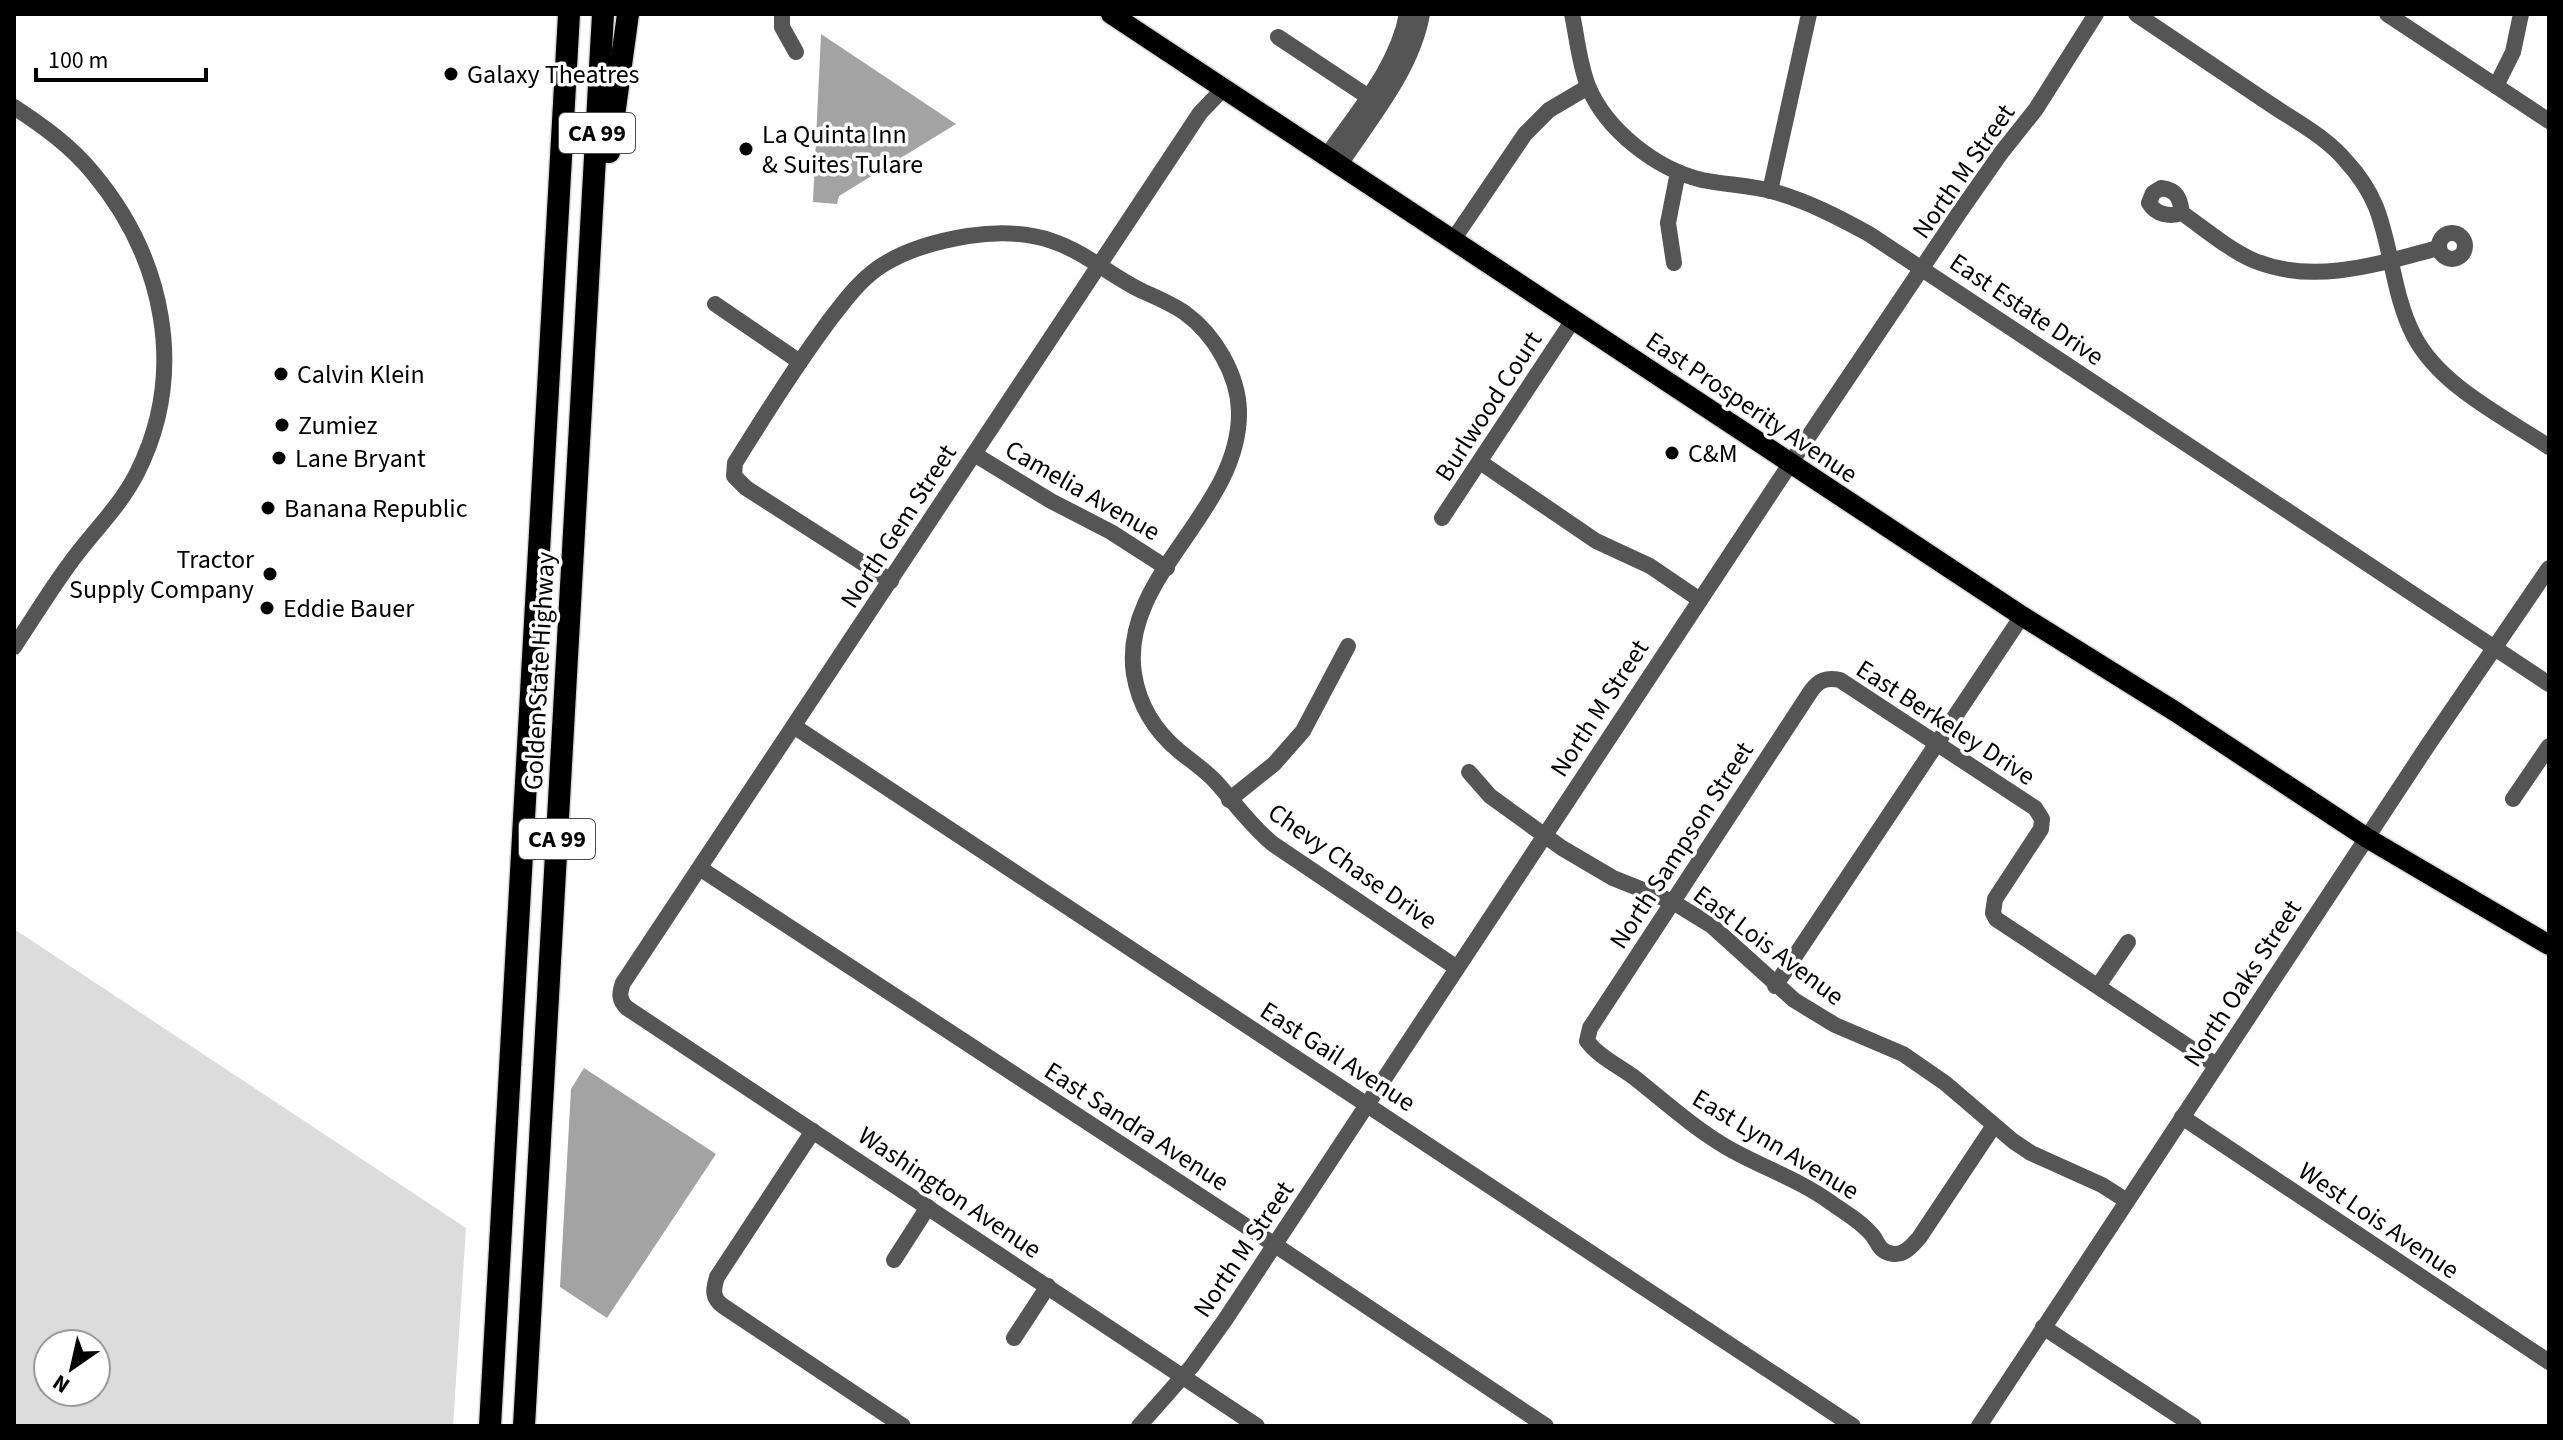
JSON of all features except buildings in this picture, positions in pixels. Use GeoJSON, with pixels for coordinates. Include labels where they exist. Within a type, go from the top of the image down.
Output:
{"type":"FeatureCollection","features":[{"type":"Feature","properties":{"kind":"highway","name":"Golden State Highway"},"geometry":{"type":"LineString","coordinates":[[524,1426],[603,14]]}},
{"type":"Feature","properties":{"kind":"highway"},"geometry":{"type":"LineString","coordinates":[[590,251],[603,196],[628,14]]}},
{"type":"Feature","properties":{"kind":"highway","name":"Golden State Highway"},"geometry":{"type":"LineString","coordinates":[[490,1426],[568,19]]}},
{"type":"Feature","properties":{"kind":"main road","name":"East Prosperity Avenue"},"geometry":{"type":"LineString","coordinates":[[1111,14],[2022,616],[2176,712],[2367,838],[2549,945]]}},
{"type":"Feature","properties":{"kind":"street"},"geometry":{"type":"LineString","coordinates":[[782,14],[782,27],[796,52]]}},
{"type":"Feature","properties":{"kind":"street"},"geometry":{"type":"LineString","coordinates":[[1333,161],[1367,96],[1397,48],[1407,14]]}},
{"type":"Feature","properties":{"kind":"street"},"geometry":{"type":"LineString","coordinates":[[1333,161],[1402,68],[1417,36],[1422,14]]}},
{"type":"Feature","properties":{"kind":"street","name":"East Estate Drive"},"geometry":{"type":"LineString","coordinates":[[1572,14],[1588,87],[1609,119],[1659,163],[1701,180],[1770,191],[1815,205],[1869,234],[2549,684]]}},
{"type":"Feature","properties":{"kind":"street"},"geometry":{"type":"LineString","coordinates":[[1770,191],[1809,14]]}},
{"type":"Feature","properties":{"kind":"street","name":"North M Street"},"geometry":{"type":"LineString","coordinates":[[1139,1426],[1212,1339],[1790,464],[2001,153],[2036,109],[2096,14]]}},
{"type":"Feature","properties":{"kind":"street"},"geometry":{"type":"LineString","coordinates":[[2136,14],[2311,131],[2345,159],[2368,190],[2377,209],[2413,334],[2441,373],[2549,447]]}},
{"type":"Feature","properties":{"kind":"street"},"geometry":{"type":"LineString","coordinates":[[2387,14],[2549,121]]}},
{"type":"Feature","properties":{"kind":"street"},"geometry":{"type":"LineString","coordinates":[[2496,86],[2513,52],[2521,14]]}},
{"type":"Feature","properties":{"kind":"street"},"geometry":{"type":"LineString","coordinates":[[1278,37],[1367,96]]}},
{"type":"Feature","properties":{"kind":"street"},"geometry":{"type":"LineString","coordinates":[[1453,240],[1525,134],[1549,110],[1588,87]]}},
{"type":"Feature","properties":{"kind":"street","name":"North Gem Street"},"geometry":{"type":"LineString","coordinates":[[620,995],[623,983],[1200,113],[1223,89]]}},
{"type":"Feature","properties":{"kind":"street"},"geometry":{"type":"LineString","coordinates":[[14,107],[72,151],[104,187],[132,231],[157,295],[165,352],[157,418],[143,460],[114,511],[68,565],[14,647]]}},
{"type":"Feature","properties":{"kind":"street"},"geometry":{"type":"LineString","coordinates":[[1674,263],[1668,223],[1678,172]]}},
{"type":"Feature","properties":{"kind":"street"},"geometry":{"type":"LineString","coordinates":[[2182,213],[2253,260],[2294,272],[2337,271],[2438,248]]}},
{"type":"Feature","properties":{"kind":"street","name":"Chevy Chase Drive"},"geometry":{"type":"LineString","coordinates":[[891,581],[746,488],[734,476],[735,463],[800,362],[847,298],[878,268],[918,248],[944,240],[999,233],[1026,236],[1061,244],[1186,314],[1205,331],[1218,349],[1235,387],[1239,409],[1234,454],[1223,480],[1152,591],[1137,629],[1133,650],[1137,686],[1149,719],[1161,735],[1216,782],[1253,827],[1273,844],[1457,968]]}},
{"type":"Feature","properties":{"kind":"street"},"geometry":{"type":"LineString","coordinates":[[715,304],[800,362]]}},
{"type":"Feature","properties":{"kind":"street","name":"Burlwood Court"},"geometry":{"type":"LineString","coordinates":[[1442,518],[1573,320]]}},
{"type":"Feature","properties":{"kind":"street","name":"Camelia Avenue"},"geometry":{"type":"LineString","coordinates":[[974,454],[1051,501],[1111,532],[1167,568]]}},
{"type":"Feature","properties":{"kind":"street"},"geometry":{"type":"LineString","coordinates":[[1480,462],[1596,541],[1650,566],[1700,600]]}},
{"type":"Feature","properties":{"kind":"street","name":"North Oaks Street"},"geometry":{"type":"LineString","coordinates":[[1979,1426],[2549,568]]}},
{"type":"Feature","properties":{"kind":"street"},"geometry":{"type":"LineString","coordinates":[[1775,986],[2022,616]]}},
{"type":"Feature","properties":{"kind":"street"},"geometry":{"type":"LineString","coordinates":[[1229,800],[1274,764],[1303,731],[1348,646]]}},
{"type":"Feature","properties":{"kind":"street","name":"East Berkeley Drive"},"geometry":{"type":"LineString","coordinates":[[1822,680],[1840,680],[2035,808],[2040,814],[2041,829],[1995,899],[1993,913],[2001,924],[2216,1065]]}},
{"type":"Feature","properties":{"kind":"street","name":"North Sampson Street"},"geometry":{"type":"LineString","coordinates":[[1587,1041],[1590,1028],[1811,691],[1822,680]]}},
{"type":"Feature","properties":{"kind":"street","name":"East Gail Avenue"},"geometry":{"type":"LineString","coordinates":[[795,727],[1853,1426]]}},
{"type":"Feature","properties":{"kind":"street"},"geometry":{"type":"LineString","coordinates":[[2513,799],[2549,746]]}},
{"type":"Feature","properties":{"kind":"street","name":"East Lois Avenue"},"geometry":{"type":"LineString","coordinates":[[1469,772],[1490,796],[1604,873],[1673,902],[1712,926],[1794,1000],[1835,1025],[1884,1045],[1924,1068],[1993,1127],[2031,1153],[2084,1176],[2127,1201]]}},
{"type":"Feature","properties":{"kind":"street","name":"East Sandra Avenue"},"geometry":{"type":"LineString","coordinates":[[701,869],[1546,1426]]}},
{"type":"Feature","properties":{"kind":"street"},"geometry":{"type":"LineString","coordinates":[[2098,986],[2128,942]]}},
{"type":"Feature","properties":{"kind":"street","name":"Washington Avenue"},"geometry":{"type":"LineString","coordinates":[[620,995],[621,1002],[627,1008],[1257,1426]]}},
{"type":"Feature","properties":{"kind":"street","name":"East Lynn Avenue"},"geometry":{"type":"LineString","coordinates":[[1587,1041],[1598,1053],[1618,1065],[1684,1119],[1727,1147],[1827,1199],[1861,1225],[1884,1252],[1901,1254],[1919,1238],[1993,1127]]}},
{"type":"Feature","properties":{"kind":"street","name":"West Lois Avenue"},"geometry":{"type":"LineString","coordinates":[[2182,1117],[2549,1362]]}},
{"type":"Feature","properties":{"kind":"street"},"geometry":{"type":"LineString","coordinates":[[813,1131],[717,1277],[714,1297],[903,1426]]}},
{"type":"Feature","properties":{"kind":"street"},"geometry":{"type":"LineString","coordinates":[[894,1260],[928,1207]]}},
{"type":"Feature","properties":{"kind":"street"},"geometry":{"type":"LineString","coordinates":[[1014,1338],[1048,1286]]}},
{"type":"Feature","properties":{"kind":"street"},"geometry":{"type":"LineString","coordinates":[[2043,1327],[2194,1426]]}},
{"type":"Feature","properties":{"kind":"shaded area"},"geometry":{"type":"Polygon","coordinates":[[[821,34],[956,124],[839,196],[837,204],[813,202],[821,34]]]}},
{"type":"Feature","properties":{"kind":"shaded area"},"geometry":{"type":"Polygon","coordinates":[[[14,929],[466,1228],[453,1426],[14,1426],[14,929]]]}},
{"type":"Feature","properties":{"kind":"shaded area"},"geometry":{"type":"Polygon","coordinates":[[[584,1068],[716,1154],[607,1318],[560,1287],[571,1089],[584,1068]]]}},
{"type":"Feature","properties":{"kind":"place","name":"Galaxy Theatres"},"geometry":{"type":"Point","coordinates":[451,74]}},
{"type":"Feature","properties":{"kind":"place","name":"La Quinta Inn & Suites Tulare"},"geometry":{"type":"Point","coordinates":[746,149]}},
{"type":"Feature","properties":{"kind":"place","name":"Calvin Klein"},"geometry":{"type":"Point","coordinates":[281,374]}},
{"type":"Feature","properties":{"kind":"place","name":"Zumiez"},"geometry":{"type":"Point","coordinates":[282,425]}},
{"type":"Feature","properties":{"kind":"place","name":"C&M"},"geometry":{"type":"Point","coordinates":[1672,453]}},
{"type":"Feature","properties":{"kind":"place","name":"Lane Bryant"},"geometry":{"type":"Point","coordinates":[279,458]}},
{"type":"Feature","properties":{"kind":"place","name":"Banana Republic"},"geometry":{"type":"Point","coordinates":[268,508]}},
{"type":"Feature","properties":{"kind":"place","name":"Tractor Supply Company"},"geometry":{"type":"Point","coordinates":[270,574]}},
{"type":"Feature","properties":{"kind":"place","name":"Eddie Bauer"},"geometry":{"type":"Point","coordinates":[267,608]}}]}
